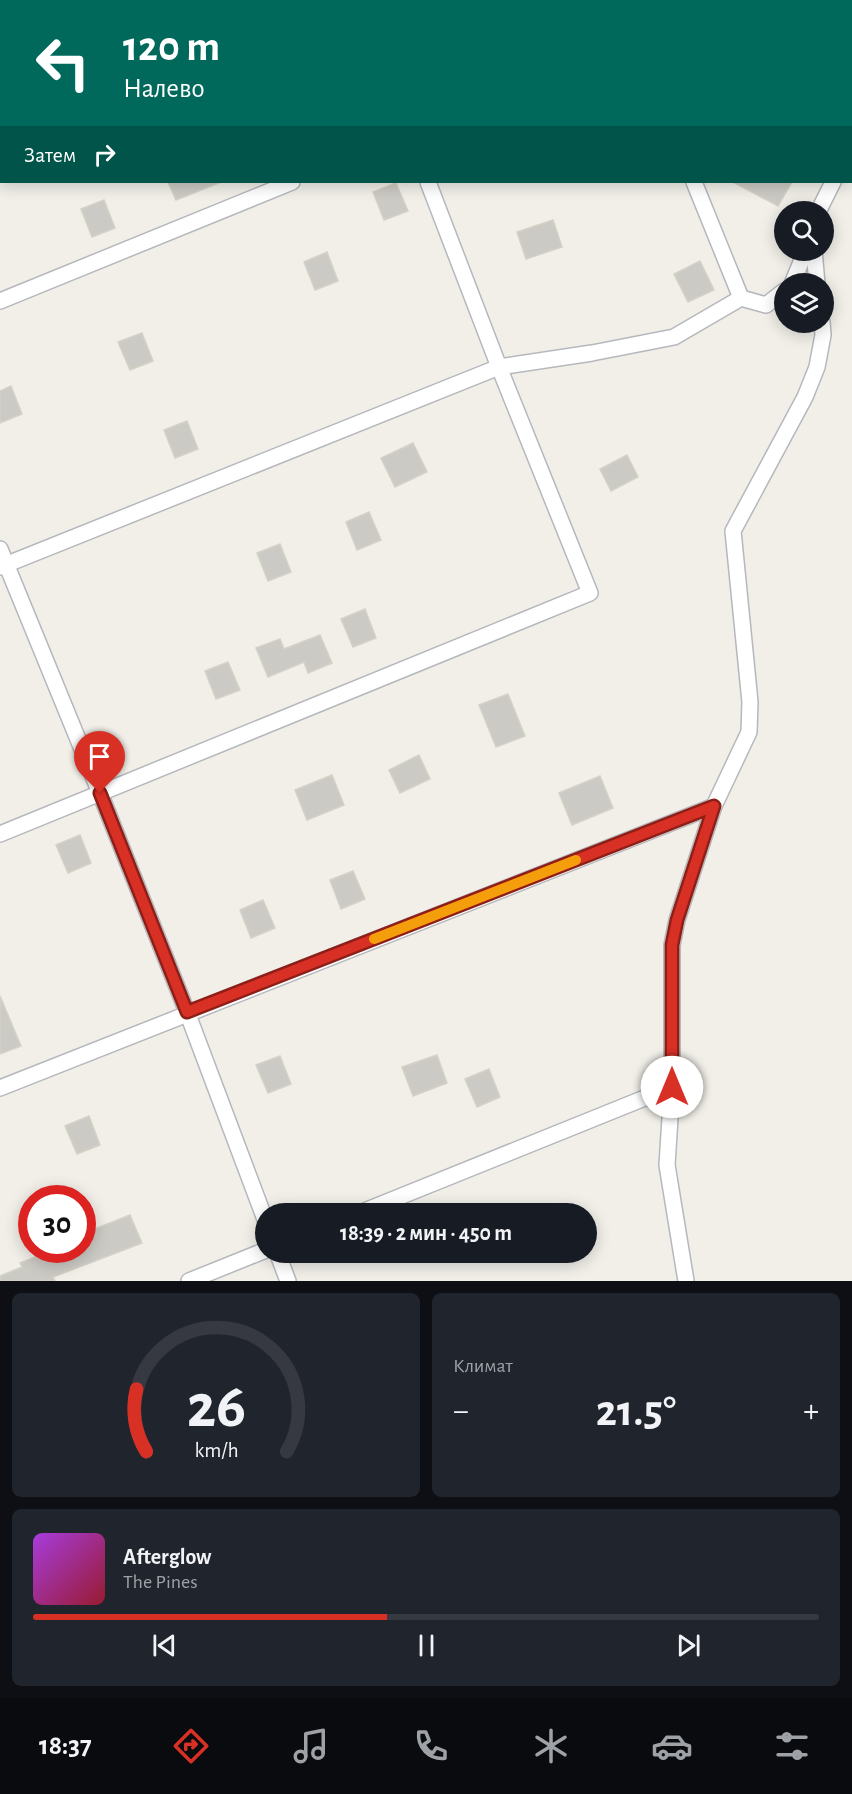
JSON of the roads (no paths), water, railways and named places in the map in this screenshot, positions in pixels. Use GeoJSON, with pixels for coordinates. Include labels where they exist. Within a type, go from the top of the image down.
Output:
{"type":"FeatureCollection","features":[{"type":"Feature","properties":{"kind":"street"},"geometry":{"type":"LineString","coordinates":[[0,301],[290,183]]}},
{"type":"Feature","properties":{"kind":"street"},"geometry":{"type":"LineString","coordinates":[[0,834],[590,593],[428,183]]}},
{"type":"Feature","properties":{"kind":"street"},"geometry":{"type":"LineString","coordinates":[[694,183],[741,298]]}},
{"type":"Feature","properties":{"kind":"street"},"geometry":{"type":"LineString","coordinates":[[824,201],[833,183]]}},
{"type":"Feature","properties":{"kind":"street"},"geometry":{"type":"LineString","coordinates":[[3,566],[499,367],[674,337],[741,298],[766,304],[774,298]]}},
{"type":"Feature","properties":{"kind":"street"},"geometry":{"type":"LineString","coordinates":[[686,1281],[667,1165],[672,1087],[672,945],[677,920],[714,806],[749,732],[750,702],[733,531],[805,397],[817,367],[823,333]]}},
{"type":"Feature","properties":{"kind":"street"},"geometry":{"type":"LineString","coordinates":[[0,549],[3,566],[100,793],[187,1012],[259,1203]]}},
{"type":"Feature","properties":{"kind":"street"},"geometry":{"type":"LineString","coordinates":[[0,1088],[187,1012],[714,806]]}},
{"type":"Feature","properties":{"kind":"street"},"geometry":{"type":"LineString","coordinates":[[384,1203],[672,1087]]}},
{"type":"Feature","properties":{"kind":"street"},"geometry":{"type":"LineString","coordinates":[[189,1281],[255,1254]]}},
{"type":"Feature","properties":{"kind":"street"},"geometry":{"type":"LineString","coordinates":[[281,1263],[288,1281]]}}]}
